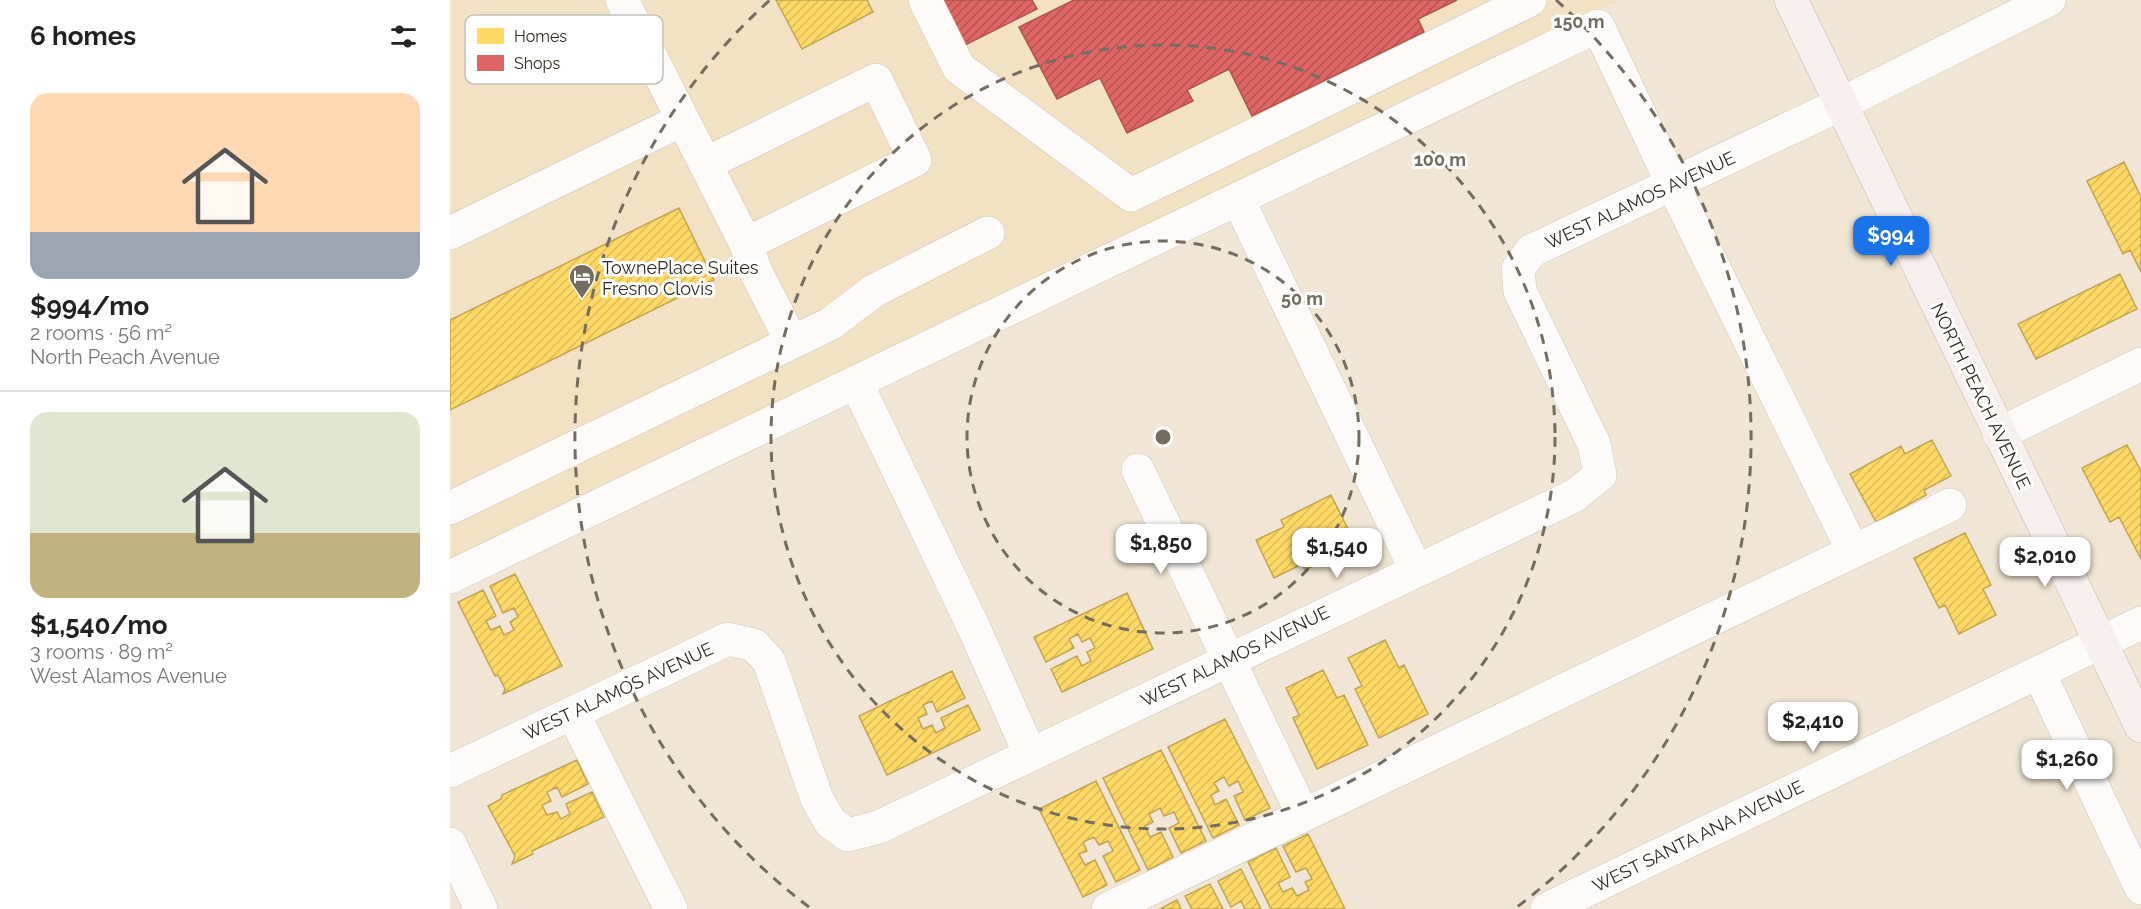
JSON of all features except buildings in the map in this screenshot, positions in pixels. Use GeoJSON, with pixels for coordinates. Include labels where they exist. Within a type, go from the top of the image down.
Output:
{"type":"FeatureCollection","features":[{"type":"Feature","properties":{"kind":"main road","name":"NORTH PEACH AVENUE"},"geometry":{"type":"LineString","coordinates":[[1791,0],[2141,726]]}},
{"type":"Feature","properties":{"kind":"street"},"geometry":{"type":"LineString","coordinates":[[622,0],[630,15]]}},
{"type":"Feature","properties":{"kind":"street"},"geometry":{"type":"LineString","coordinates":[[925,0],[959,68],[1131,195],[1530,0]]}},
{"type":"Feature","properties":{"kind":"street","name":"WEST ALAMOS AVENUE"},"geometry":{"type":"LineString","coordinates":[[450,771],[728,639],[754,645],[769,661],[817,799],[830,822],[848,835],[879,827],[1229,658],[1574,496],[1600,475],[1594,444],[1520,291],[1518,269],[1531,251],[1840,104],[2049,0]]}},
{"type":"Feature","properties":{"kind":"street"},"geometry":{"type":"LineString","coordinates":[[450,577],[1598,26],[1672,185],[1853,551]]}},
{"type":"Feature","properties":{"kind":"street"},"geometry":{"type":"LineString","coordinates":[[705,164],[876,80],[915,160],[746,244]]}},
{"type":"Feature","properties":{"kind":"street"},"geometry":{"type":"LineString","coordinates":[[663,82],[746,244],[756,272],[792,342]]}},
{"type":"Feature","properties":{"kind":"street"},"geometry":{"type":"LineString","coordinates":[[450,233],[682,120]]}},
{"type":"Feature","properties":{"kind":"street"},"geometry":{"type":"LineString","coordinates":[[1238,199],[1416,570]]}},
{"type":"Feature","properties":{"kind":"street"},"geometry":{"type":"LineString","coordinates":[[450,508],[830,324],[875,291],[988,233]]}},
{"type":"Feature","properties":{"kind":"street"},"geometry":{"type":"LineString","coordinates":[[2000,434],[2141,364]]}},
{"type":"Feature","properties":{"kind":"street"},"geometry":{"type":"LineString","coordinates":[[856,382],[974,626],[1030,754]]}},
{"type":"Feature","properties":{"kind":"street"},"geometry":{"type":"LineString","coordinates":[[1138,470],[1303,815]]}},
{"type":"Feature","properties":{"kind":"street"},"geometry":{"type":"LineString","coordinates":[[1108,909],[1950,505]]}},
{"type":"Feature","properties":{"kind":"street","name":"WEST SANTA ANA AVENUE"},"geometry":{"type":"LineString","coordinates":[[1547,909],[2141,623]]}},
{"type":"Feature","properties":{"kind":"street"},"geometry":{"type":"LineString","coordinates":[[2039,673],[2141,888]]}},
{"type":"Feature","properties":{"kind":"street"},"geometry":{"type":"LineString","coordinates":[[573,713],[670,909]]}},
{"type":"Feature","properties":{"kind":"street"},"geometry":{"type":"LineString","coordinates":[[450,844],[481,909]]}},
{"type":"Feature","properties":{"kind":"shaded area"},"geometry":{"type":"Polygon","coordinates":[[[450,0],[1619,0],[450,561],[450,0]]]}},
{"type":"Feature","properties":{"kind":"place","name":"TownePlace Suites Fresno Clovis"},"geometry":{"type":"Point","coordinates":[582,300]}}]}
